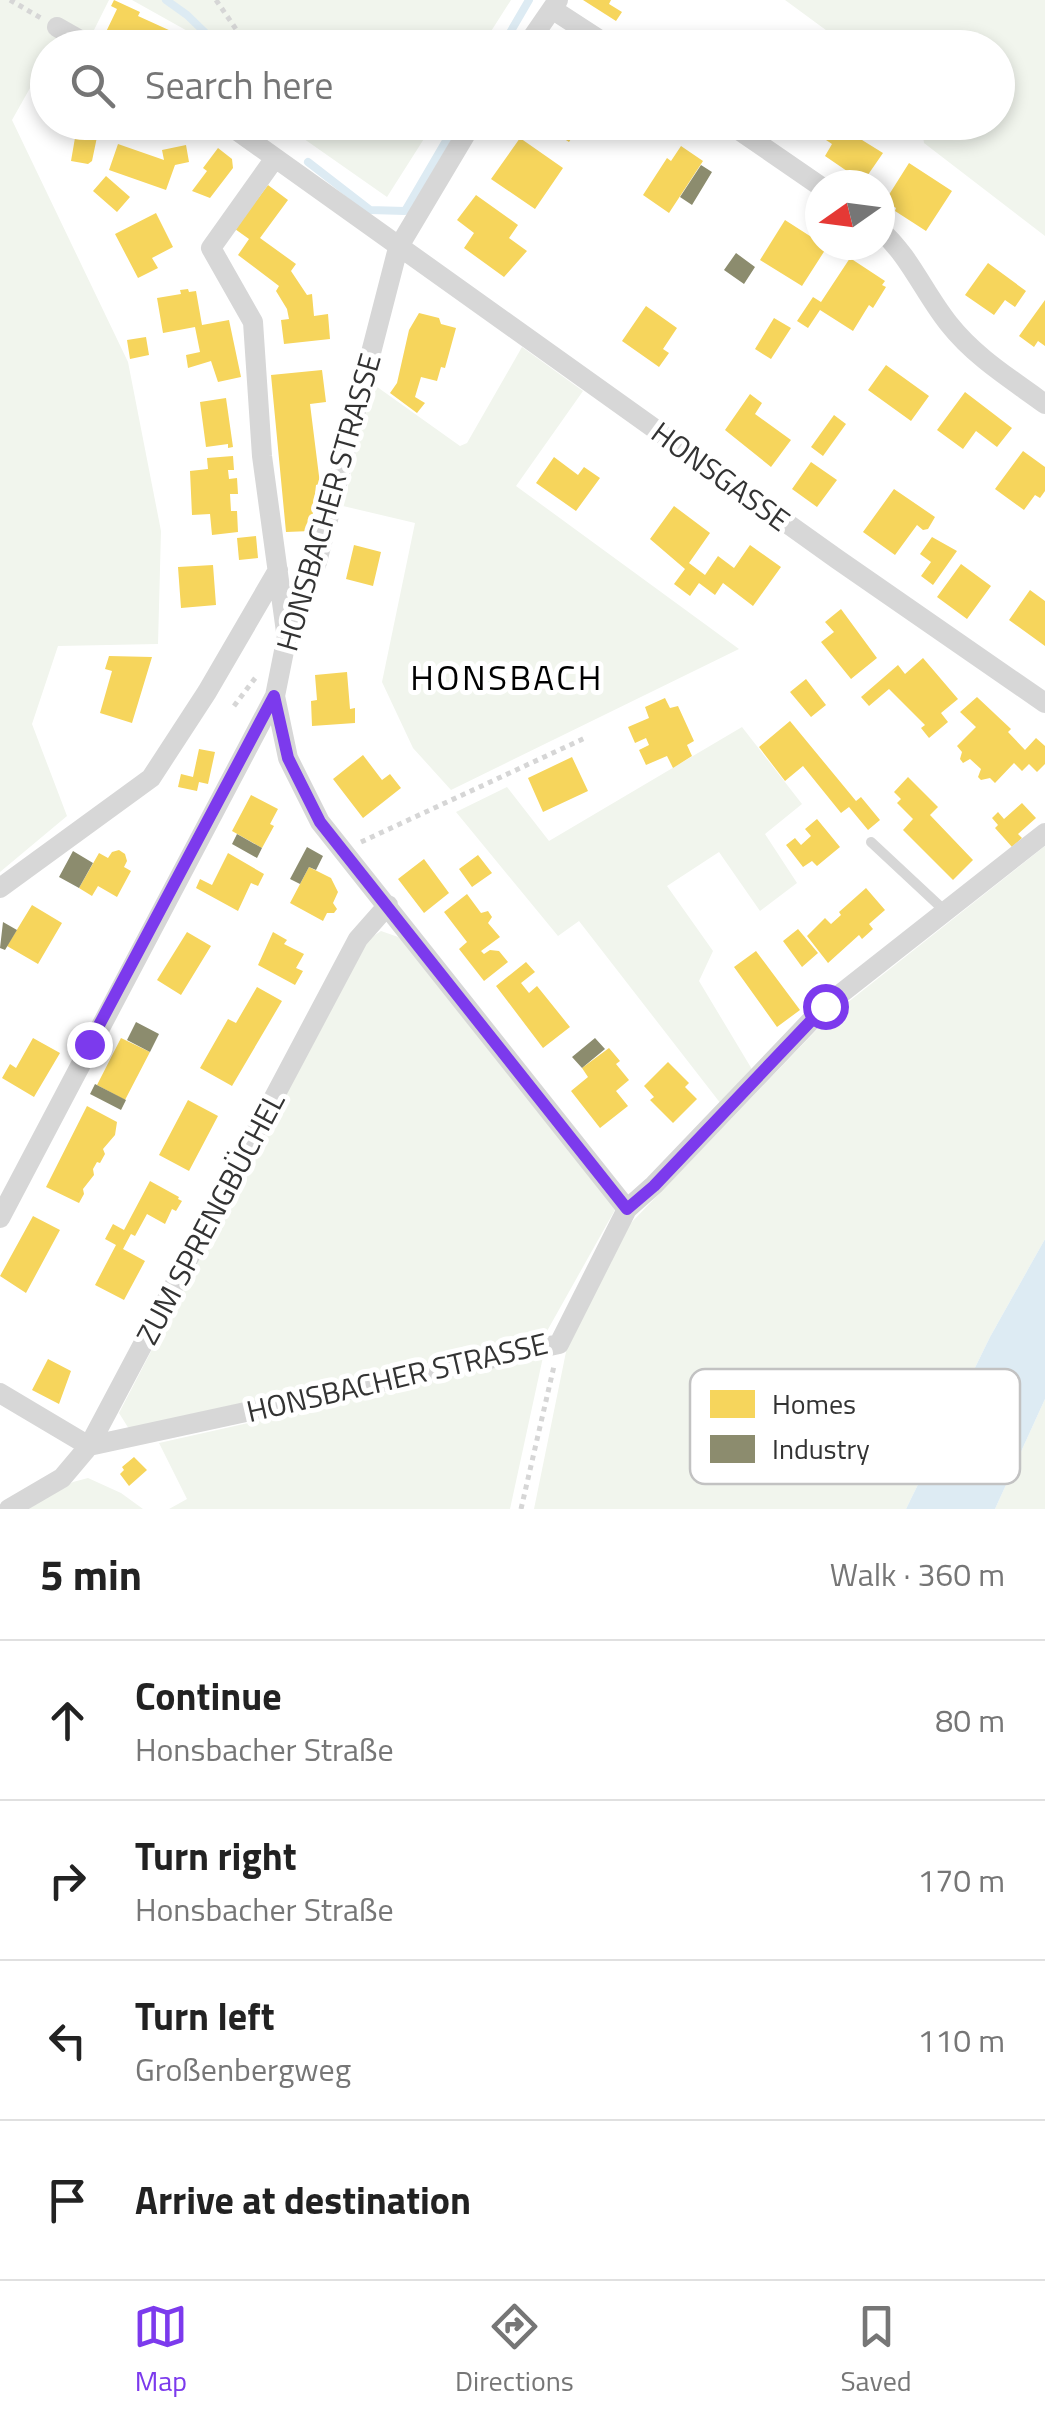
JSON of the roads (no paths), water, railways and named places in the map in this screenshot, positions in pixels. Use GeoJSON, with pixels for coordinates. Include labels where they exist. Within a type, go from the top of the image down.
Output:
{"type":"FeatureCollection","features":[{"type":"Feature","properties":{"kind":"street"},"geometry":{"type":"LineString","coordinates":[[538,30],[555,5],[588,30]]}},
{"type":"Feature","properties":{"kind":"street"},"geometry":{"type":"LineString","coordinates":[[56,27],[61,30]]}},
{"type":"Feature","properties":{"kind":"street","name":"HONSGASSE"},"geometry":{"type":"LineString","coordinates":[[250,140],[1045,703]]}},
{"type":"Feature","properties":{"kind":"street","name":"HONSBACHER STRASSE"},"geometry":{"type":"LineString","coordinates":[[462,140],[398,248],[317,562],[286,636],[274,696],[288,758],[320,822],[627,1209]]}},
{"type":"Feature","properties":{"kind":"street"},"geometry":{"type":"LineString","coordinates":[[753,140],[805,176]]}},
{"type":"Feature","properties":{"kind":"street"},"geometry":{"type":"LineString","coordinates":[[276,158],[210,248],[252,322],[262,456],[286,636]]}},
{"type":"Feature","properties":{"kind":"street"},"geometry":{"type":"LineString","coordinates":[[895,243],[948,323],[977,354],[1045,404]]}},
{"type":"Feature","properties":{"kind":"street"},"geometry":{"type":"LineString","coordinates":[[0,888],[151,778],[278,570]]}},
{"type":"Feature","properties":{"kind":"street"},"geometry":{"type":"LineString","coordinates":[[0,1218],[274,696]]}},
{"type":"Feature","properties":{"kind":"street","name":"HONSBACHER STRASSE"},"geometry":{"type":"LineString","coordinates":[[90,1446],[559,1344],[627,1209],[654,1186],[825,1006],[1045,833]]}},
{"type":"Feature","properties":{"kind":"street","name":"ZUM SPRENGBÜCHEL"},"geometry":{"type":"LineString","coordinates":[[10,1509],[62,1478],[90,1446],[358,938],[388,905]]}},
{"type":"Feature","properties":{"kind":"street"},"geometry":{"type":"LineString","coordinates":[[0,1394],[90,1446]]}},
{"type":"Feature","properties":{"kind":"lane"},"geometry":{"type":"LineString","coordinates":[[871,842],[945,911]]}},
{"type":"Feature","properties":{"kind":"waterway","name":"HONSBACH"},"geometry":{"type":"LineString","coordinates":[[166,0],[202,30]]}},
{"type":"Feature","properties":{"kind":"waterway","name":"HONSBACH"},"geometry":{"type":"LineString","coordinates":[[512,30],[529,0]]}},
{"type":"Feature","properties":{"kind":"waterway","name":"HONSBACH"},"geometry":{"type":"LineString","coordinates":[[308,162],[370,210],[405,211],[446,140]]}},
{"type":"Feature","properties":{"kind":"district","name":"HONSBACH"},"geometry":{"type":"Point","coordinates":[507,677]}}]}
